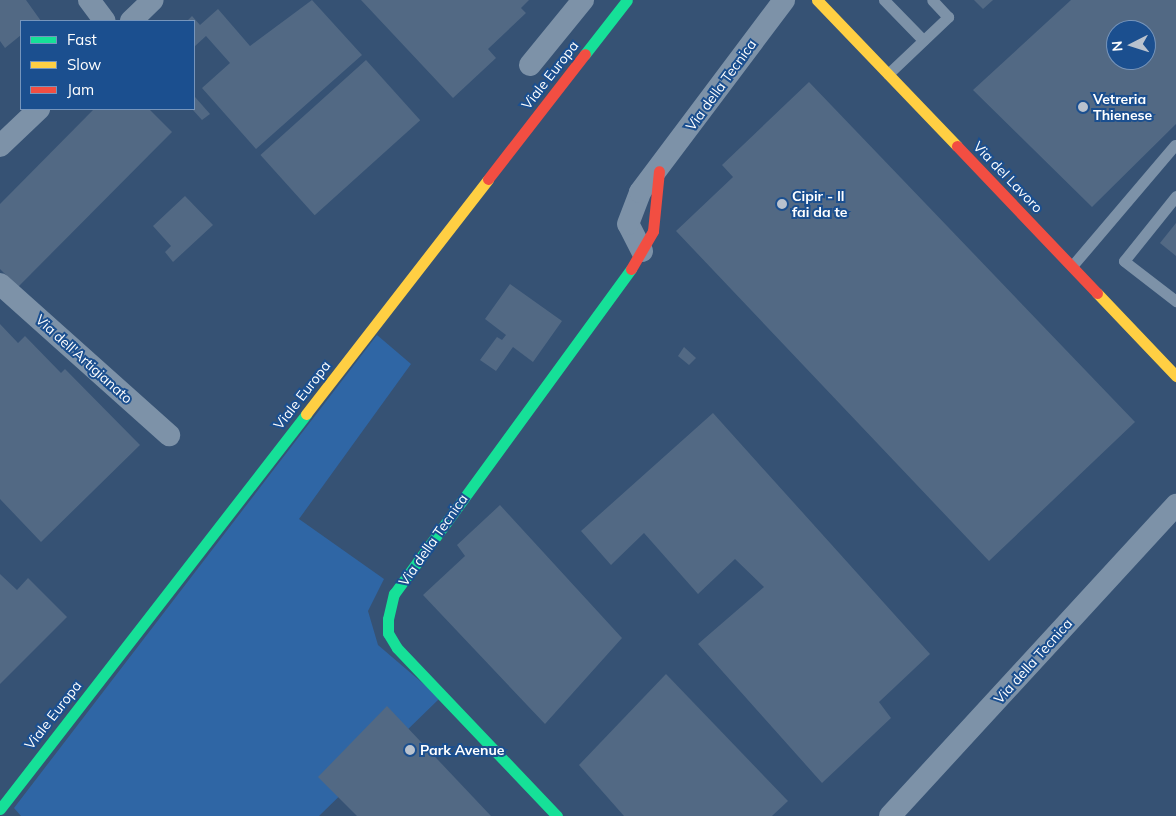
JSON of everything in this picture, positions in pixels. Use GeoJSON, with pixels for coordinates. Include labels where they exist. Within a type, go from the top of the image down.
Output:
{"type":"FeatureCollection","features":[{"type":"Feature","properties":{"kind":"street"},"geometry":{"type":"LineString","coordinates":[[89,0],[104,20]]}},
{"type":"Feature","properties":{"kind":"street"},"geometry":{"type":"LineString","coordinates":[[132,20],[153,0]]}},
{"type":"Feature","properties":{"kind":"street"},"geometry":{"type":"LineString","coordinates":[[530,65],[583,0]]}},
{"type":"Feature","properties":{"kind":"street","name":"Viale Europa"},"geometry":{"type":"LineString","coordinates":[[0,808],[627,0]]}},
{"type":"Feature","properties":{"kind":"street","name":"Via della Tecnica"},"geometry":{"type":"LineString","coordinates":[[557,816],[388,633],[394,594],[467,492],[624,284],[642,251],[628,224],[640,192],[659,171],[784,0]]}},
{"type":"Feature","properties":{"kind":"street","name":"Via del Lavoro"},"geometry":{"type":"LineString","coordinates":[[817,0],[1176,376]]}},
{"type":"Feature","properties":{"kind":"street"},"geometry":{"type":"LineString","coordinates":[[0,146],[38,110]]}},
{"type":"Feature","properties":{"kind":"street","name":"Via dell'Artigianato"},"geometry":{"type":"LineString","coordinates":[[0,284],[169,435]]}},
{"type":"Feature","properties":{"kind":"street","name":"Via della Tecnica"},"geometry":{"type":"LineString","coordinates":[[890,816],[1176,505]]}},
{"type":"Feature","properties":{"kind":"lane"},"geometry":{"type":"LineString","coordinates":[[884,0],[923,40]]}},
{"type":"Feature","properties":{"kind":"lane"},"geometry":{"type":"LineString","coordinates":[[888,74],[948,17],[932,0]]}},
{"type":"Feature","properties":{"kind":"lane"},"geometry":{"type":"LineString","coordinates":[[1072,266],[1175,145]]}},
{"type":"Feature","properties":{"kind":"lane"},"geometry":{"type":"LineString","coordinates":[[1176,196],[1124,261],[1176,301]]}},
{"type":"Feature","properties":{"kind":"shaded area"},"geometry":{"type":"Polygon","coordinates":[[[377,335],[411,364],[299,519],[384,579],[368,611],[378,645],[440,698],[319,816],[21,816],[14,808],[377,335]]]}},
{"type":"Feature","properties":{"kind":"building"},"geometry":{"type":"Polygon","coordinates":[[[0,0],[26,0],[40,20],[20,20],[20,36],[5,48],[0,41],[0,0]]]}},
{"type":"Feature","properties":{"kind":"building"},"geometry":{"type":"Polygon","coordinates":[[[312,0],[362,55],[256,149],[202,88],[230,63],[206,36],[195,46],[195,20],[188,20],[192,16],[200,25],[218,9],[250,46],[312,0]]]}},
{"type":"Feature","properties":{"kind":"building"},"geometry":{"type":"Polygon","coordinates":[[[361,0],[529,0],[521,8],[526,13],[488,49],[496,58],[453,98],[361,0]]]}},
{"type":"Feature","properties":{"kind":"building"},"geometry":{"type":"Polygon","coordinates":[[[974,0],[993,0],[983,9],[974,0]]]}},
{"type":"Feature","properties":{"kind":"building","name":"Vetreria Thienese"},"geometry":{"type":"Polygon","coordinates":[[[1071,0],[1176,0],[1176,124],[1092,207],[973,90],[1071,0]]]}},
{"type":"Feature","properties":{"kind":"building"},"geometry":{"type":"Polygon","coordinates":[[[366,60],[420,120],[315,215],[260,155],[366,60]]]}},
{"type":"Feature","properties":{"kind":"building"},"geometry":{"type":"Polygon","coordinates":[[[809,82],[1135,422],[989,561],[676,231],[733,177],[722,165],[809,82]]]}},
{"type":"Feature","properties":{"kind":"building"},"geometry":{"type":"Polygon","coordinates":[[[195,97],[210,114],[202,120],[193,110],[195,110],[195,97]]]}},
{"type":"Feature","properties":{"kind":"building"},"geometry":{"type":"Polygon","coordinates":[[[93,110],[150,110],[172,132],[18,287],[0,269],[0,204],[93,110]]]}},
{"type":"Feature","properties":{"kind":"building"},"geometry":{"type":"Polygon","coordinates":[[[185,196],[213,225],[173,262],[165,252],[171,246],[153,226],[185,196]]]}},
{"type":"Feature","properties":{"kind":"building"},"geometry":{"type":"Polygon","coordinates":[[[1176,223],[1176,256],[1160,243],[1176,223]]]}},
{"type":"Feature","properties":{"kind":"building"},"geometry":{"type":"Polygon","coordinates":[[[510,284],[562,321],[533,362],[513,347],[496,371],[480,360],[497,337],[502,340],[506,335],[485,319],[510,284]]]}},
{"type":"Feature","properties":{"kind":"building"},"geometry":{"type":"Polygon","coordinates":[[[0,324],[18,343],[25,336],[61,373],[65,369],[140,445],[41,542],[0,499],[0,324]]]}},
{"type":"Feature","properties":{"kind":"building"},"geometry":{"type":"Polygon","coordinates":[[[684,347],[696,358],[689,365],[678,356],[684,347]]]}},
{"type":"Feature","properties":{"kind":"building"},"geometry":{"type":"Polygon","coordinates":[[[713,413],[930,654],[879,702],[891,718],[822,783],[698,644],[764,587],[735,559],[698,594],[644,533],[611,565],[581,531],[713,413]]]}},
{"type":"Feature","properties":{"kind":"building"},"geometry":{"type":"Polygon","coordinates":[[[500,505],[622,638],[545,724],[423,595],[465,556],[457,545],[500,505]]]}},
{"type":"Feature","properties":{"kind":"building"},"geometry":{"type":"Polygon","coordinates":[[[0,574],[17,590],[28,578],[67,617],[0,684],[0,574]]]}},
{"type":"Feature","properties":{"kind":"building"},"geometry":{"type":"Polygon","coordinates":[[[666,674],[788,801],[772,816],[624,816],[579,765],[666,674]]]}},
{"type":"Feature","properties":{"kind":"building"},"geometry":{"type":"Polygon","coordinates":[[[387,706],[491,816],[357,816],[318,777],[387,706]]]}},
{"type":"Feature","properties":{"kind":"traffic: fast"},"geometry":{"type":"LineString","coordinates":[[585,54],[627,0]]}},
{"type":"Feature","properties":{"kind":"traffic: fast"},"geometry":{"type":"LineString","coordinates":[[557,816],[397,648],[388,633],[388,619],[394,594],[631,269]]}},
{"type":"Feature","properties":{"kind":"traffic: fast"},"geometry":{"type":"LineString","coordinates":[[0,809],[306,414]]}},
{"type":"Feature","properties":{"kind":"traffic: slow"},"geometry":{"type":"LineString","coordinates":[[817,0],[957,146]]}},
{"type":"Feature","properties":{"kind":"traffic: slow"},"geometry":{"type":"LineString","coordinates":[[306,414],[488,179]]}},
{"type":"Feature","properties":{"kind":"traffic: slow"},"geometry":{"type":"LineString","coordinates":[[1097,293],[1176,376]]}},
{"type":"Feature","properties":{"kind":"traffic: jam"},"geometry":{"type":"LineString","coordinates":[[488,179],[585,54]]}},
{"type":"Feature","properties":{"kind":"traffic: jam"},"geometry":{"type":"LineString","coordinates":[[957,146],[1097,293]]}},
{"type":"Feature","properties":{"kind":"traffic: jam"},"geometry":{"type":"LineString","coordinates":[[631,269],[653,231],[659,171]]}},
{"type":"Feature","properties":{"kind":"place","name":"Vetreria Thienese"},"geometry":{"type":"Point","coordinates":[1083,107]}},
{"type":"Feature","properties":{"kind":"place","name":"Cipir - Il fai da te"},"geometry":{"type":"Point","coordinates":[782,204]}},
{"type":"Feature","properties":{"kind":"place","name":"Park Avenue"},"geometry":{"type":"Point","coordinates":[410,750]}}]}
